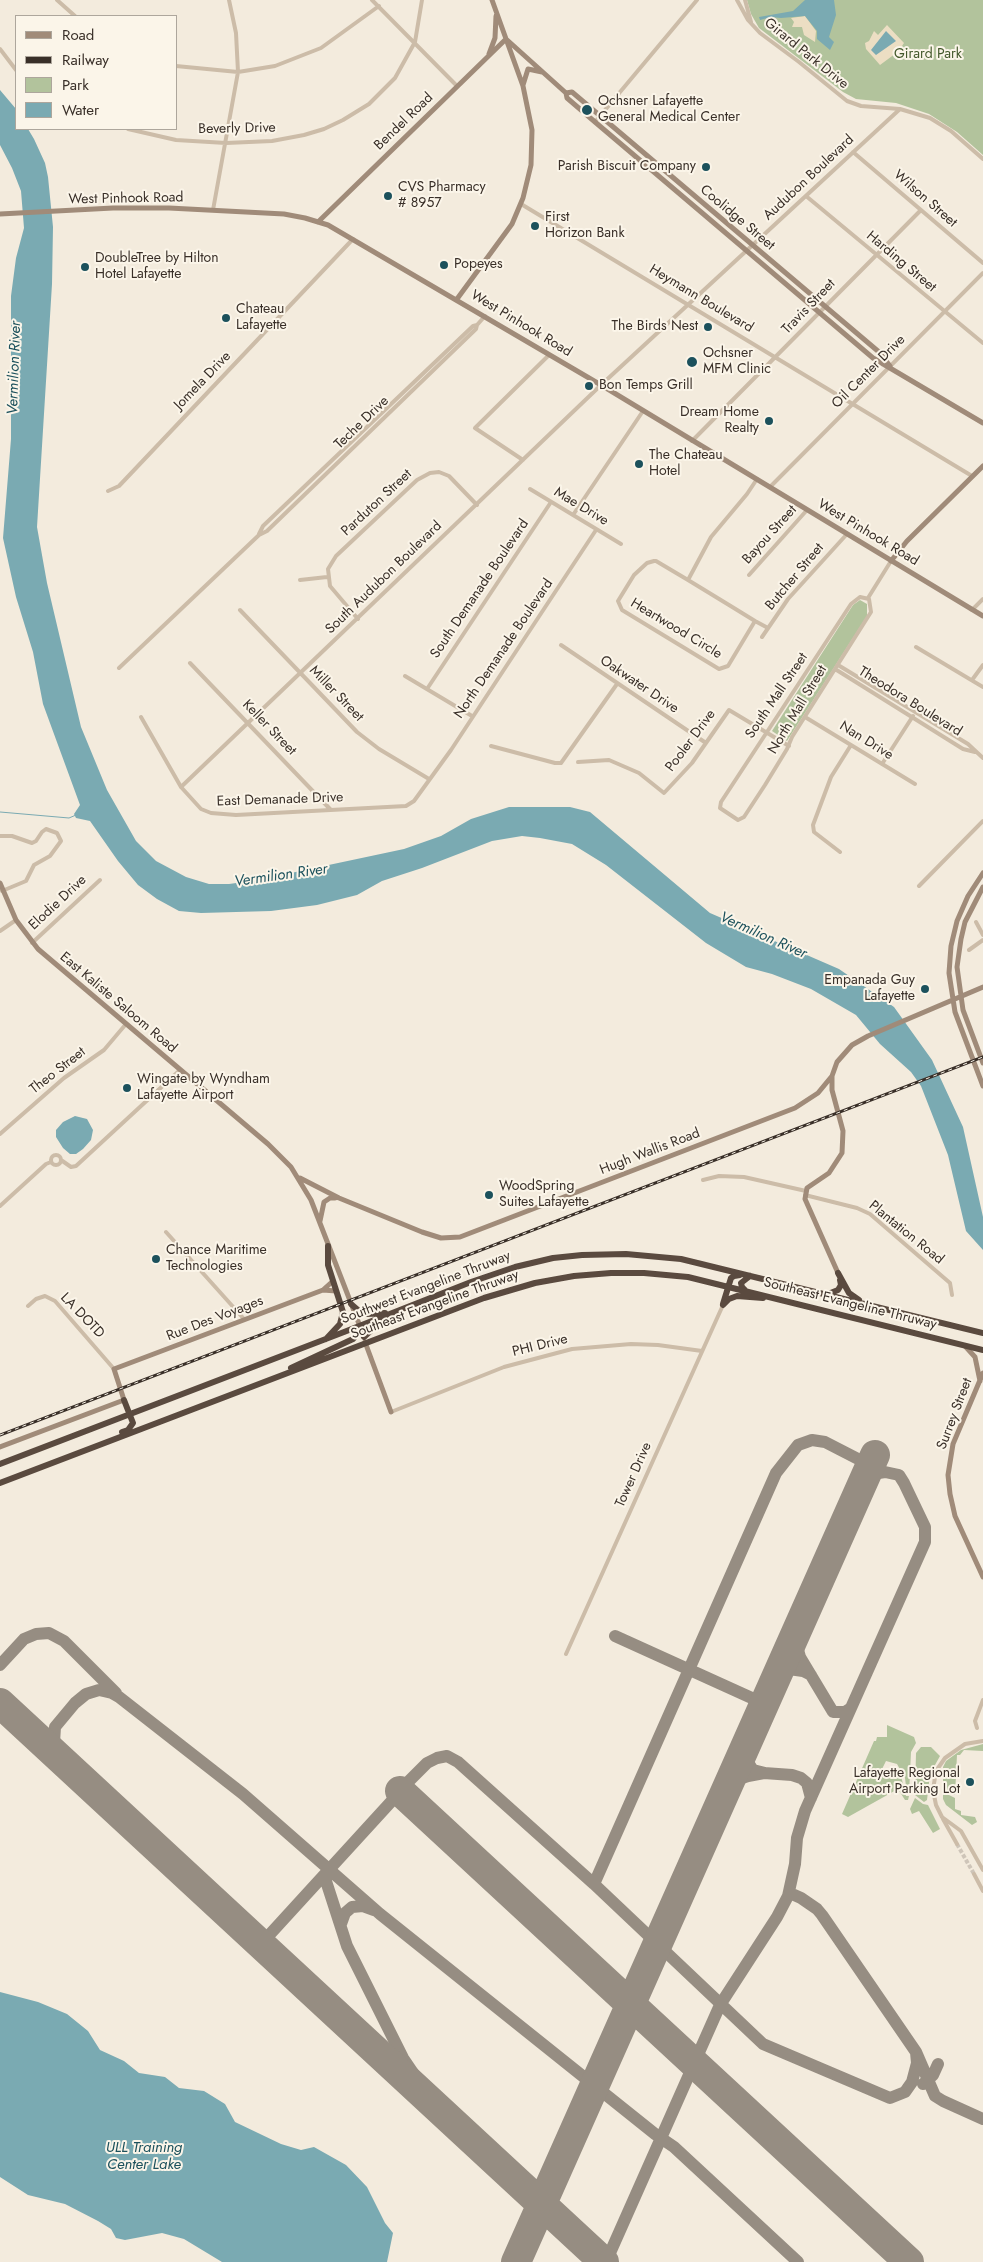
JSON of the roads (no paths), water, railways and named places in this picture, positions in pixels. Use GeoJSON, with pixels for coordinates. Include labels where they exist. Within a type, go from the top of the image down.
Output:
{"type":"FeatureCollection","features":[{"type":"Feature","properties":{"kind":"highway"},"geometry":{"type":"LineString","coordinates":[[325,1340],[342,1318],[344,1312],[328,1265],[328,1246]]}},
{"type":"Feature","properties":{"kind":"highway","name":"Southwest Evangeline Thruway"},"geometry":{"type":"LineString","coordinates":[[0,1464],[325,1340],[363,1334],[391,1314],[471,1282],[516,1267],[582,1254],[667,1256],[877,1306]]}},
{"type":"Feature","properties":{"kind":"highway","name":"Southeast Evangeline Thruway"},"geometry":{"type":"LineString","coordinates":[[0,1483],[268,1380],[363,1334],[534,1283],[574,1276],[611,1272],[654,1273],[696,1278],[983,1350]]}},
{"type":"Feature","properties":{"kind":"highway"},"geometry":{"type":"LineString","coordinates":[[826,1294],[835,1293],[840,1287],[838,1273]]}},
{"type":"Feature","properties":{"kind":"highway"},"geometry":{"type":"LineString","coordinates":[[838,1273],[853,1296],[877,1306]]}},
{"type":"Feature","properties":{"kind":"highway"},"geometry":{"type":"LineString","coordinates":[[723,1305],[728,1286],[734,1276],[753,1277]]}},
{"type":"Feature","properties":{"kind":"highway"},"geometry":{"type":"LineString","coordinates":[[745,1290],[741,1283],[753,1277]]}},
{"type":"Feature","properties":{"kind":"highway"},"geometry":{"type":"LineString","coordinates":[[723,1305],[729,1299],[737,1296],[783,1300]]}},
{"type":"Feature","properties":{"kind":"highway"},"geometry":{"type":"LineString","coordinates":[[351,1304],[359,1311],[367,1314],[379,1314],[415,1304]]}},
{"type":"Feature","properties":{"kind":"highway","name":"Southeast Evangeline Thruway"},"geometry":{"type":"LineString","coordinates":[[877,1306],[981,1332]]}},
{"type":"Feature","properties":{"kind":"highway"},"geometry":{"type":"LineString","coordinates":[[268,1380],[315,1355],[363,1334],[391,1314]]}},
{"type":"Feature","properties":{"kind":"highway"},"geometry":{"type":"LineString","coordinates":[[114,1440],[132,1426],[130,1414],[124,1400]]}},
{"type":"Feature","properties":{"kind":"highway"},"geometry":{"type":"LineString","coordinates":[[112,1421],[122,1411],[124,1400]]}},
{"type":"Feature","properties":{"kind":"street"},"geometry":{"type":"LineString","coordinates":[[57,0],[74,15]]}},
{"type":"Feature","properties":{"kind":"street"},"geometry":{"type":"LineString","coordinates":[[213,210],[238,72],[236,42],[229,0]]}},
{"type":"Feature","properties":{"kind":"street"},"geometry":{"type":"LineString","coordinates":[[372,0],[457,86]]}},
{"type":"Feature","properties":{"kind":"street","name":"Beverly Drive"},"geometry":{"type":"LineString","coordinates":[[132,130],[176,140],[226,143],[272,141],[304,135],[343,120],[368,104],[390,84],[400,70],[415,42],[422,0]]}},
{"type":"Feature","properties":{"kind":"street"},"geometry":{"type":"LineString","coordinates":[[457,299],[504,237],[521,204],[531,165],[532,140],[529,112],[523,86],[492,0]]}},
{"type":"Feature","properties":{"kind":"street"},"geometry":{"type":"LineString","coordinates":[[595,122],[697,0]]}},
{"type":"Feature","properties":{"kind":"street","name":"Girard Park Drive"},"geometry":{"type":"LineString","coordinates":[[738,0],[751,22],[762,35],[847,101],[861,106],[900,109],[917,113],[944,127],[983,159]]}},
{"type":"Feature","properties":{"kind":"street","name":"Girard Park Drive"},"geometry":{"type":"LineString","coordinates":[[744,0],[751,22]]}},
{"type":"Feature","properties":{"kind":"street"},"geometry":{"type":"LineString","coordinates":[[178,66],[238,72],[275,66],[308,54],[333,40],[379,6]]}},
{"type":"Feature","properties":{"kind":"street"},"geometry":{"type":"LineString","coordinates":[[488,57],[495,38],[496,11]]}},
{"type":"Feature","properties":{"kind":"street","name":"Coolidge Street"},"geometry":{"type":"LineString","coordinates":[[506,39],[566,93],[567,98],[873,358],[983,423]]}},
{"type":"Feature","properties":{"kind":"street","name":"Bendel Road"},"geometry":{"type":"LineString","coordinates":[[318,222],[506,39]]}},
{"type":"Feature","properties":{"kind":"street"},"geometry":{"type":"LineString","coordinates":[[0,49],[15,69]]}},
{"type":"Feature","properties":{"kind":"street"},"geometry":{"type":"LineString","coordinates":[[523,86],[528,70],[544,72]]}},
{"type":"Feature","properties":{"kind":"street","name":"Coolidge Street"},"geometry":{"type":"LineString","coordinates":[[566,93],[572,92],[879,352],[890,367]]}},
{"type":"Feature","properties":{"kind":"street","name":"Audubon Boulevard"},"geometry":{"type":"LineString","coordinates":[[601,385],[900,109]]}},
{"type":"Feature","properties":{"kind":"street","name":"Wilson Street"},"geometry":{"type":"LineString","coordinates":[[853,152],[983,263]]}},
{"type":"Feature","properties":{"kind":"street","name":"Harding Street"},"geometry":{"type":"LineString","coordinates":[[806,196],[983,343]]}},
{"type":"Feature","properties":{"kind":"street","name":"Heymann Boulevard"},"geometry":{"type":"LineString","coordinates":[[521,204],[972,476]]}},
{"type":"Feature","properties":{"kind":"street","name":"West Pinhook Road"},"geometry":{"type":"LineString","coordinates":[[2,214],[113,208],[213,210],[284,214],[318,222],[353,239],[457,299],[983,616]]}},
{"type":"Feature","properties":{"kind":"street","name":"Travis Street"},"geometry":{"type":"LineString","coordinates":[[692,440],[921,210]]}},
{"type":"Feature","properties":{"kind":"street","name":"Jomela Drive"},"geometry":{"type":"LineString","coordinates":[[108,491],[119,486],[353,239]]}},
{"type":"Feature","properties":{"kind":"street","name":"Oil Center Drive"},"geometry":{"type":"LineString","coordinates":[[770,487],[983,273]]}},
{"type":"Feature","properties":{"kind":"street","name":"Teche Drive"},"geometry":{"type":"LineString","coordinates":[[119,668],[259,534],[263,526],[374,424],[485,316]]}},
{"type":"Feature","properties":{"kind":"street"},"geometry":{"type":"LineString","coordinates":[[523,460],[475,428],[549,355]]}},
{"type":"Feature","properties":{"kind":"street","name":"South Audubon Boulevard"},"geometry":{"type":"LineString","coordinates":[[181,787],[601,385]]}},
{"type":"Feature","properties":{"kind":"street"},"geometry":{"type":"LineString","coordinates":[[573,515],[643,411]]}},
{"type":"Feature","properties":{"kind":"street","name":"Teche Drive"},"geometry":{"type":"LineString","coordinates":[[259,534],[267,531],[374,424]]}},
{"type":"Feature","properties":{"kind":"street"},"geometry":{"type":"LineString","coordinates":[[868,598],[891,561],[908,540],[983,466]]}},
{"type":"Feature","properties":{"kind":"street","name":"Parduton Street"},"geometry":{"type":"LineString","coordinates":[[327,577],[328,569],[334,558],[425,474],[435,472],[449,476],[477,505]]}},
{"type":"Feature","properties":{"kind":"street"},"geometry":{"type":"LineString","coordinates":[[317,475],[321,479]]}},
{"type":"Feature","properties":{"kind":"street"},"geometry":{"type":"LineString","coordinates":[[688,580],[711,537],[747,494],[756,479]]}},
{"type":"Feature","properties":{"kind":"street","name":"Mae Drive"},"geometry":{"type":"LineString","coordinates":[[530,489],[621,544]]}},
{"type":"Feature","properties":{"kind":"street","name":"South Demanade Boulevard"},"geometry":{"type":"LineString","coordinates":[[427,689],[551,502]]}},
{"type":"Feature","properties":{"kind":"street","name":"Bayou Street"},"geometry":{"type":"LineString","coordinates":[[749,575],[807,510]]}},
{"type":"Feature","properties":{"kind":"street","name":"North Demanade Boulevard"},"geometry":{"type":"LineString","coordinates":[[429,779],[596,530]]}},
{"type":"Feature","properties":{"kind":"street","name":"Butcher Street"},"geometry":{"type":"LineString","coordinates":[[762,637],[788,598],[846,534]]}},
{"type":"Feature","properties":{"kind":"street","name":"Heartwood Circle"},"geometry":{"type":"LineString","coordinates":[[755,621],[730,664],[726,668],[719,669],[622,610],[618,604],[634,575],[650,561],[656,562],[688,580],[768,628]]}},
{"type":"Feature","properties":{"kind":"street"},"geometry":{"type":"LineString","coordinates":[[300,580],[327,577],[331,589],[358,619]]}},
{"type":"Feature","properties":{"kind":"street","name":"South Mall Street"},"geometry":{"type":"LineString","coordinates":[[729,814],[720,808],[720,804],[766,732],[770,730],[851,604],[860,597],[868,598]]}},
{"type":"Feature","properties":{"kind":"street","name":"North Mall Street"},"geometry":{"type":"LineString","coordinates":[[729,814],[739,820],[744,817],[871,612],[871,603],[868,598]]}},
{"type":"Feature","properties":{"kind":"street"},"geometry":{"type":"LineString","coordinates":[[972,610],[983,599]]}},
{"type":"Feature","properties":{"kind":"street","name":"Miller Street"},"geometry":{"type":"LineString","coordinates":[[240,610],[365,738],[429,779]]}},
{"type":"Feature","properties":{"kind":"street","name":"Oakwater Drive"},"geometry":{"type":"LineString","coordinates":[[561,645],[706,743]]}},
{"type":"Feature","properties":{"kind":"street"},"geometry":{"type":"LineString","coordinates":[[916,647],[983,687]]}},
{"type":"Feature","properties":{"kind":"street","name":"Keller Street"},"geometry":{"type":"LineString","coordinates":[[190,663],[330,809]]}},
{"type":"Feature","properties":{"kind":"street"},"geometry":{"type":"LineString","coordinates":[[972,680],[983,665]]}},
{"type":"Feature","properties":{"kind":"street","name":"Theodora Boulevard"},"geometry":{"type":"LineString","coordinates":[[837,667],[968,744],[974,752]]}},
{"type":"Feature","properties":{"kind":"street","name":"Theodora Boulevard"},"geometry":{"type":"LineString","coordinates":[[837,667],[912,717],[983,758]]}},
{"type":"Feature","properties":{"kind":"street"},"geometry":{"type":"LineString","coordinates":[[405,676],[472,716]]}},
{"type":"Feature","properties":{"kind":"street"},"geometry":{"type":"LineString","coordinates":[[491,746],[555,764],[561,763],[617,684]]}},
{"type":"Feature","properties":{"kind":"street","name":"Pooler Drive"},"geometry":{"type":"LineString","coordinates":[[578,762],[609,760],[639,773],[664,793],[692,763],[729,710],[789,746]]}},
{"type":"Feature","properties":{"kind":"street"},"geometry":{"type":"LineString","coordinates":[[882,764],[915,712]]}},
{"type":"Feature","properties":{"kind":"street","name":"East Demanade Drive"},"geometry":{"type":"LineString","coordinates":[[141,717],[181,787],[201,809],[211,813],[236,815],[406,806],[414,801],[429,779]]}},
{"type":"Feature","properties":{"kind":"street","name":"Nan Drive"},"geometry":{"type":"LineString","coordinates":[[805,717],[914,784]]}},
{"type":"Feature","properties":{"kind":"street"},"geometry":{"type":"LineString","coordinates":[[840,852],[814,832],[813,825],[831,777],[851,745]]}},
{"type":"Feature","properties":{"kind":"street"},"geometry":{"type":"LineString","coordinates":[[919,886],[983,822]]}},
{"type":"Feature","properties":{"kind":"street"},"geometry":{"type":"LineString","coordinates":[[0,836],[12,836],[32,842],[36,841],[46,829],[57,833],[61,841],[50,856],[34,865],[26,880],[2,891]]}},
{"type":"Feature","properties":{"kind":"street"},"geometry":{"type":"LineString","coordinates":[[983,873],[962,909],[953,934],[949,973],[954,1012],[983,1086]]}},
{"type":"Feature","properties":{"kind":"street","name":"Elodie Drive"},"geometry":{"type":"LineString","coordinates":[[32,943],[100,880]]}},
{"type":"Feature","properties":{"kind":"street","name":"East Kaliste Saloom Road"},"geometry":{"type":"LineString","coordinates":[[0,883],[16,920],[32,943],[283,1158],[298,1177],[311,1200],[391,1412]]}},
{"type":"Feature","properties":{"kind":"street"},"geometry":{"type":"LineString","coordinates":[[975,884],[983,888],[970,910],[960,938],[957,967],[960,997],[967,1024],[983,1063]]}},
{"type":"Feature","properties":{"kind":"street"},"geometry":{"type":"LineString","coordinates":[[0,931],[16,920]]}},
{"type":"Feature","properties":{"kind":"street"},"geometry":{"type":"LineString","coordinates":[[976,922],[983,935]]}},
{"type":"Feature","properties":{"kind":"street"},"geometry":{"type":"LineString","coordinates":[[969,950],[983,940]]}},
{"type":"Feature","properties":{"kind":"street","name":"Hugh Wallis Road"},"geometry":{"type":"LineString","coordinates":[[298,1177],[339,1198],[430,1235],[441,1238],[460,1237],[795,1108],[817,1094],[832,1076],[837,1062],[846,1050],[868,1036],[983,987]]}},
{"type":"Feature","properties":{"kind":"street","name":"Theo Street"},"geometry":{"type":"LineString","coordinates":[[0,1134],[64,1078],[104,1050],[126,1024]]}},
{"type":"Feature","properties":{"kind":"street"},"geometry":{"type":"LineString","coordinates":[[0,1206],[46,1164],[51,1162],[51,1158],[55,1155],[60,1157],[70,1168],[76,1166],[180,1070]]}},
{"type":"Feature","properties":{"kind":"street"},"geometry":{"type":"LineString","coordinates":[[832,1076],[833,1097],[843,1131],[842,1153],[829,1173],[805,1193],[806,1204],[838,1273]]}},
{"type":"Feature","properties":{"kind":"street"},"geometry":{"type":"LineString","coordinates":[[817,1094],[826,1093],[833,1097]]}},
{"type":"Feature","properties":{"kind":"street"},"geometry":{"type":"LineString","coordinates":[[51,1162],[53,1165],[58,1165],[61,1160]]}},
{"type":"Feature","properties":{"kind":"street","name":"Plantation Road"},"geometry":{"type":"LineString","coordinates":[[703,1180],[719,1176],[744,1177],[857,1208],[870,1214],[950,1283],[952,1295]]}},
{"type":"Feature","properties":{"kind":"street"},"geometry":{"type":"LineString","coordinates":[[320,1224],[324,1202],[330,1198],[339,1198]]}},
{"type":"Feature","properties":{"kind":"street"},"geometry":{"type":"LineString","coordinates":[[166,1232],[244,1319]]}},
{"type":"Feature","properties":{"kind":"street"},"geometry":{"type":"LineString","coordinates":[[323,1290],[333,1281]]}},
{"type":"Feature","properties":{"kind":"street"},"geometry":{"type":"LineString","coordinates":[[323,1290],[336,1292]]}},
{"type":"Feature","properties":{"kind":"street","name":"Rue Des Voyages"},"geometry":{"type":"LineString","coordinates":[[114,1369],[323,1290]]}},
{"type":"Feature","properties":{"kind":"street","name":"LA DOTD"},"geometry":{"type":"LineString","coordinates":[[28,1306],[36,1299],[45,1296],[55,1301],[114,1369]]}},
{"type":"Feature","properties":{"kind":"street","name":"Tower Drive"},"geometry":{"type":"LineString","coordinates":[[566,1654],[723,1305]]}},
{"type":"Feature","properties":{"kind":"street","name":"PHI Drive"},"geometry":{"type":"LineString","coordinates":[[391,1412],[504,1367],[565,1351],[594,1346],[631,1344],[666,1346],[702,1352]]}},
{"type":"Feature","properties":{"kind":"street"},"geometry":{"type":"LineString","coordinates":[[962,1344],[975,1357],[980,1382]]}},
{"type":"Feature","properties":{"kind":"street"},"geometry":{"type":"LineString","coordinates":[[0,1448],[124,1400],[114,1369]]}},
{"type":"Feature","properties":{"kind":"street","name":"Surrey Street"},"geometry":{"type":"LineString","coordinates":[[983,1373],[953,1444],[948,1475],[955,1516],[983,1577]]}},
{"type":"Feature","properties":{"kind":"street"},"geometry":{"type":"LineString","coordinates":[[977,1728],[975,1721],[983,1700]]}},
{"type":"Feature","properties":{"kind":"street"},"geometry":{"type":"LineString","coordinates":[[957,1844],[933,1798],[934,1780],[940,1764],[956,1748],[970,1742],[983,1741]]}},
{"type":"Feature","properties":{"kind":"street"},"geometry":{"type":"LineString","coordinates":[[942,1817],[961,1831],[983,1870]]}},
{"type":"Feature","properties":{"kind":"street"},"geometry":{"type":"LineString","coordinates":[[974,1874],[983,1891]]}},
{"type":"Feature","properties":{"kind":"water"},"geometry":{"type":"Polygon","coordinates":[[[805,0],[834,0],[836,15],[829,37],[834,42],[830,50],[817,39],[817,31],[805,16],[771,17],[760,20],[759,17],[793,11],[805,0]]]}},
{"type":"Feature","properties":{"kind":"water"},"geometry":{"type":"Polygon","coordinates":[[[886,31],[896,41],[876,55],[871,50],[886,31]]]}},
{"type":"Feature","properties":{"kind":"water","name":"Vermilion River"},"geometry":{"type":"Polygon","coordinates":[[[0,90],[15,108],[15,130],[29,130],[45,163],[53,227],[52,284],[37,527],[47,583],[81,727],[107,790],[136,841],[156,861],[186,877],[209,884],[229,884],[258,880],[404,849],[441,836],[471,819],[509,807],[570,807],[590,812],[710,913],[839,969],[894,1007],[932,1060],[963,1127],[983,1217],[983,1250],[966,1231],[948,1155],[921,1086],[911,1072],[880,1044],[856,1015],[811,989],[772,974],[746,967],[706,943],[606,865],[572,844],[522,836],[492,841],[382,881],[357,895],[317,905],[271,911],[201,913],[179,911],[157,899],[138,885],[118,861],[90,821],[76,818],[74,814],[80,805],[43,704],[33,652],[16,597],[3,538],[11,439],[11,296],[16,258],[24,228],[21,191],[0,145],[0,90]]]}},
{"type":"Feature","properties":{"kind":"water"},"geometry":{"type":"Polygon","coordinates":[[[75,1116],[87,1119],[93,1130],[91,1140],[83,1149],[76,1154],[70,1154],[63,1148],[56,1137],[56,1130],[63,1122],[75,1116]]]}},
{"type":"Feature","properties":{"kind":"water","name":"ULL Training Center Lake"},"geometry":{"type":"Polygon","coordinates":[[[0,1992],[38,2002],[67,2014],[88,2031],[100,2050],[124,2061],[139,2073],[165,2077],[179,2088],[204,2091],[225,2104],[235,2122],[281,2144],[301,2150],[314,2147],[346,2165],[367,2187],[385,2223],[393,2233],[387,2262],[222,2262],[184,2239],[162,2233],[125,2240],[116,2238],[111,2229],[98,2221],[65,2204],[28,2195],[0,2177],[0,1992]]]}},
{"type":"Feature","properties":{"kind":"waterway"},"geometry":{"type":"LineString","coordinates":[[0,812],[69,818],[76,815]]}},
{"type":"Feature","properties":{"kind":"tunnel"},"geometry":{"type":"LineString","coordinates":[[957,1844],[974,1874]]}},
{"type":"Feature","properties":{"kind":"railway"},"geometry":{"type":"LineString","coordinates":[[0,1435],[983,1057]]}},
{"type":"Feature","properties":{"kind":"place","name":"Ochsner Lafayette General Medical Center"},"geometry":{"type":"Point","coordinates":[587,110]}},
{"type":"Feature","properties":{"kind":"place","name":"Parish Biscuit Company"},"geometry":{"type":"Point","coordinates":[706,167]}},
{"type":"Feature","properties":{"kind":"place","name":"CVS Pharmacy # 8957"},"geometry":{"type":"Point","coordinates":[388,196]}},
{"type":"Feature","properties":{"kind":"place","name":"First Horizon Bank"},"geometry":{"type":"Point","coordinates":[535,226]}},
{"type":"Feature","properties":{"kind":"place","name":"Popeyes"},"geometry":{"type":"Point","coordinates":[444,265]}},
{"type":"Feature","properties":{"kind":"place","name":"DoubleTree by Hilton Hotel Lafayette"},"geometry":{"type":"Point","coordinates":[85,267]}},
{"type":"Feature","properties":{"kind":"place","name":"Chateau Lafayette"},"geometry":{"type":"Point","coordinates":[226,318]}},
{"type":"Feature","properties":{"kind":"place","name":"The Birds Nest"},"geometry":{"type":"Point","coordinates":[708,327]}},
{"type":"Feature","properties":{"kind":"place","name":"Ochsner MFM Clinic"},"geometry":{"type":"Point","coordinates":[692,362]}},
{"type":"Feature","properties":{"kind":"place","name":"Bon Temps Grill"},"geometry":{"type":"Point","coordinates":[589,386]}},
{"type":"Feature","properties":{"kind":"place","name":"Dream Home Realty"},"geometry":{"type":"Point","coordinates":[769,421]}},
{"type":"Feature","properties":{"kind":"place","name":"The Chateau Hotel"},"geometry":{"type":"Point","coordinates":[639,464]}},
{"type":"Feature","properties":{"kind":"place","name":"Empanada Guy Lafayette"},"geometry":{"type":"Point","coordinates":[925,989]}},
{"type":"Feature","properties":{"kind":"place","name":"Wingate by Wyndham Lafayette Airport"},"geometry":{"type":"Point","coordinates":[127,1088]}},
{"type":"Feature","properties":{"kind":"place","name":"WoodSpring Suites Lafayette"},"geometry":{"type":"Point","coordinates":[489,1195]}},
{"type":"Feature","properties":{"kind":"place","name":"Chance Maritime Technologies"},"geometry":{"type":"Point","coordinates":[156,1259]}},
{"type":"Feature","properties":{"kind":"place","name":"Lafayette Regional Airport Parking Lot"},"geometry":{"type":"Point","coordinates":[970,1782]}},
{"type":"Feature","properties":{"kind":"park label","name":"Girard Park"},"geometry":{"type":"Point","coordinates":[928,55]}}]}
